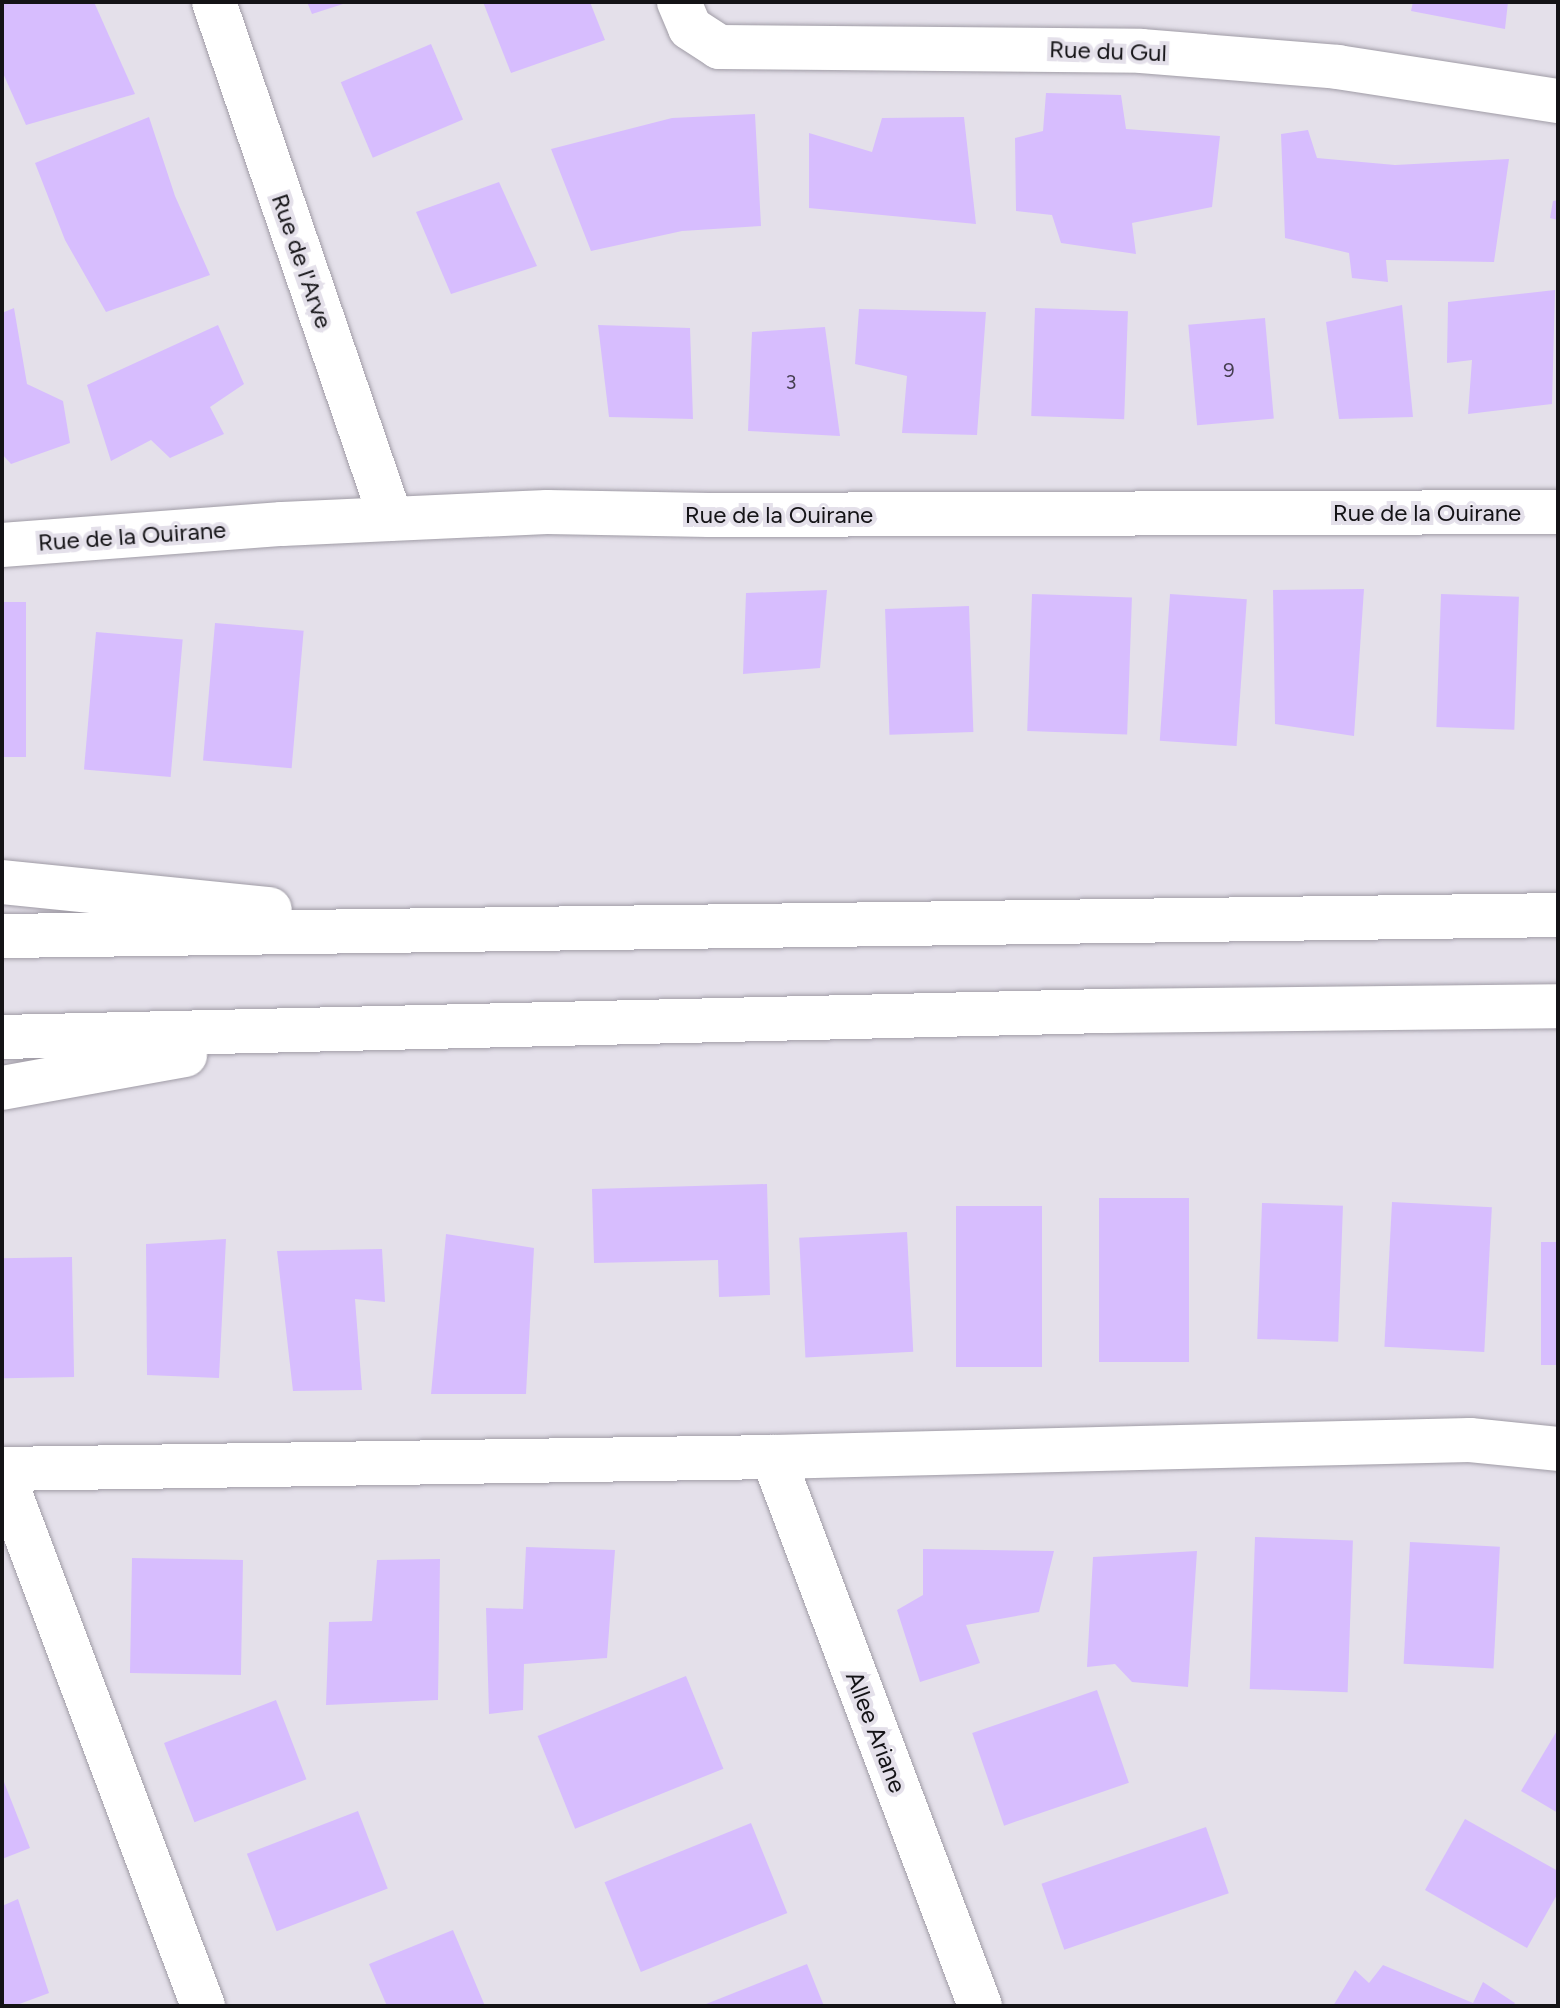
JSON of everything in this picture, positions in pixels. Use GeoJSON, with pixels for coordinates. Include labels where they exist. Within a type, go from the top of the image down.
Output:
{"type":"FeatureCollection","features":[{"type":"Feature","properties":{"kind":"main road","name":"Rue de l'Arve"},"geometry":{"type":"LineString","coordinates":[[214,2],[391,519]]}},
{"type":"Feature","properties":{"kind":"main road","name":"Rue du Gul"},"geometry":{"type":"LineString","coordinates":[[679,2],[690,28],[719,47],[1141,51],[1338,67],[1558,101]]}},
{"type":"Feature","properties":{"kind":"main road","name":"Rue de la Ouirane"},"geometry":{"type":"LineString","coordinates":[[2,545],[391,519],[547,512],[709,515],[1558,512]]}},
{"type":"Feature","properties":{"kind":"main road"},"geometry":{"type":"LineString","coordinates":[[2,882],[491,931]]}},
{"type":"Feature","properties":{"kind":"main road"},"geometry":{"type":"LineString","coordinates":[[2,936],[1558,915]]}},
{"type":"Feature","properties":{"kind":"main road"},"geometry":{"type":"LineString","coordinates":[[2,1037],[320,1032],[1108,1011],[1558,1006]]}},
{"type":"Feature","properties":{"kind":"main road"},"geometry":{"type":"LineString","coordinates":[[2,1088],[320,1032]]}},
{"type":"Feature","properties":{"kind":"main road"},"geometry":{"type":"LineString","coordinates":[[203,2006],[2,1470],[773,1457],[1470,1440],[1558,1449]]}},
{"type":"Feature","properties":{"kind":"main road","name":"Allee Ariane"},"geometry":{"type":"LineString","coordinates":[[773,1457],[980,2006]]}},
{"type":"Feature","properties":{"kind":"building"},"geometry":{"type":"Polygon","coordinates":[[[2,2],[94,2],[135,94],[26,125],[2,71],[2,2]]]}},
{"type":"Feature","properties":{"kind":"building"},"geometry":{"type":"Polygon","coordinates":[[[307,2],[345,2],[346,3],[312,14],[307,2]]]}},
{"type":"Feature","properties":{"kind":"building"},"geometry":{"type":"Polygon","coordinates":[[[483,2],[590,2],[605,40],[511,73],[483,2]]]}},
{"type":"Feature","properties":{"kind":"building"},"geometry":{"type":"Polygon","coordinates":[[[1413,2],[1508,2],[1505,29],[1411,11],[1413,2]]]}},
{"type":"Feature","properties":{"kind":"building"},"geometry":{"type":"Polygon","coordinates":[[[431,44],[463,119],[373,158],[341,82],[431,44]]]}},
{"type":"Feature","properties":{"kind":"building"},"geometry":{"type":"Polygon","coordinates":[[[1046,93],[1121,95],[1126,129],[1220,136],[1212,207],[1132,223],[1136,254],[1061,243],[1052,215],[1016,211],[1015,138],[1043,131],[1046,93]]]}},
{"type":"Feature","properties":{"kind":"building"},"geometry":{"type":"Polygon","coordinates":[[[755,114],[761,226],[682,231],[591,251],[551,149],[672,118],[755,114]]]}},
{"type":"Feature","properties":{"kind":"building"},"geometry":{"type":"Polygon","coordinates":[[[149,117],[175,196],[210,275],[106,312],[65,240],[35,163],[149,117]]]}},
{"type":"Feature","properties":{"kind":"building"},"geometry":{"type":"Polygon","coordinates":[[[964,117],[976,224],[809,208],[809,133],[872,152],[882,118],[964,117]]]}},
{"type":"Feature","properties":{"kind":"building"},"geometry":{"type":"Polygon","coordinates":[[[1308,130],[1317,158],[1395,165],[1509,159],[1494,262],[1386,260],[1388,282],[1352,278],[1349,253],[1285,238],[1281,134],[1308,130]]]}},
{"type":"Feature","properties":{"kind":"building"},"geometry":{"type":"Polygon","coordinates":[[[499,182],[537,266],[451,294],[416,212],[499,182]]]}},
{"type":"Feature","properties":{"kind":"building"},"geometry":{"type":"Polygon","coordinates":[[[1558,200],[1558,220],[1550,218],[1553,201],[1558,200]]]}},
{"type":"Feature","properties":{"kind":"building"},"geometry":{"type":"Polygon","coordinates":[[[1555,290],[1552,404],[1468,414],[1472,360],[1447,363],[1448,302],[1555,290]]]}},
{"type":"Feature","properties":{"kind":"building"},"geometry":{"type":"Polygon","coordinates":[[[1402,305],[1413,417],[1339,419],[1326,322],[1402,305]]]}},
{"type":"Feature","properties":{"kind":"building"},"geometry":{"type":"Polygon","coordinates":[[[14,308],[27,384],[63,401],[70,443],[11,464],[2,454],[2,313],[14,308]]]}},
{"type":"Feature","properties":{"kind":"building"},"geometry":{"type":"Polygon","coordinates":[[[1035,308],[1128,311],[1124,419],[1031,416],[1035,308]]]}},
{"type":"Feature","properties":{"kind":"building"},"geometry":{"type":"Polygon","coordinates":[[[859,309],[986,312],[977,435],[902,433],[907,376],[855,364],[859,309]]]}},
{"type":"Feature","properties":{"kind":"building"},"geometry":{"type":"Polygon","coordinates":[[[1265,318],[1274,419],[1197,425],[1188,325],[1265,318]]]}},
{"type":"Feature","properties":{"kind":"building"},"geometry":{"type":"Polygon","coordinates":[[[218,325],[244,384],[210,407],[224,434],[170,458],[151,440],[111,461],[87,385],[218,325]]]}},
{"type":"Feature","properties":{"kind":"building"},"geometry":{"type":"Polygon","coordinates":[[[598,325],[690,328],[693,419],[609,417],[598,325]]]}},
{"type":"Feature","properties":{"kind":"building"},"geometry":{"type":"Polygon","coordinates":[[[825,327],[840,436],[748,431],[752,332],[825,327]]]}},
{"type":"Feature","properties":{"kind":"building"},"geometry":{"type":"Polygon","coordinates":[[[1364,589],[1354,736],[1275,724],[1273,590],[1364,589]]]}},
{"type":"Feature","properties":{"kind":"building"},"geometry":{"type":"Polygon","coordinates":[[[827,590],[820,668],[743,674],[746,593],[827,590]]]}},
{"type":"Feature","properties":{"kind":"building"},"geometry":{"type":"Polygon","coordinates":[[[1032,594],[1132,597],[1127,734],[1027,731],[1032,594]]]}},
{"type":"Feature","properties":{"kind":"building"},"geometry":{"type":"Polygon","coordinates":[[[1170,594],[1247,599],[1237,746],[1160,741],[1170,594]]]}},
{"type":"Feature","properties":{"kind":"building"},"geometry":{"type":"Polygon","coordinates":[[[1441,594],[1519,597],[1514,730],[1436,727],[1441,594]]]}},
{"type":"Feature","properties":{"kind":"building"},"geometry":{"type":"Polygon","coordinates":[[[2,602],[26,602],[26,757],[2,757],[2,602]]]}},
{"type":"Feature","properties":{"kind":"building"},"geometry":{"type":"Polygon","coordinates":[[[969,606],[973,732],[889,735],[885,609],[969,606]]]}},
{"type":"Feature","properties":{"kind":"building"},"geometry":{"type":"Polygon","coordinates":[[[215,623],[304,631],[292,768],[203,760],[215,623]]]}},
{"type":"Feature","properties":{"kind":"building"},"geometry":{"type":"Polygon","coordinates":[[[96,632],[183,640],[171,777],[84,769],[96,632]]]}},
{"type":"Feature","properties":{"kind":"building"},"geometry":{"type":"Polygon","coordinates":[[[767,1184],[770,1295],[719,1297],[718,1260],[594,1263],[592,1189],[767,1184]]]}},
{"type":"Feature","properties":{"kind":"building"},"geometry":{"type":"Polygon","coordinates":[[[1099,1198],[1189,1198],[1189,1362],[1099,1362],[1099,1198]]]}},
{"type":"Feature","properties":{"kind":"building"},"geometry":{"type":"Polygon","coordinates":[[[1392,1202],[1492,1207],[1484,1352],[1384,1347],[1392,1202]]]}},
{"type":"Feature","properties":{"kind":"building"},"geometry":{"type":"Polygon","coordinates":[[[1262,1203],[1343,1206],[1338,1342],[1257,1339],[1262,1203]]]}},
{"type":"Feature","properties":{"kind":"building"},"geometry":{"type":"Polygon","coordinates":[[[956,1206],[1042,1206],[1042,1367],[956,1367],[956,1206]]]}},
{"type":"Feature","properties":{"kind":"building"},"geometry":{"type":"Polygon","coordinates":[[[907,1232],[913,1352],[805,1357],[799,1238],[907,1232]]]}},
{"type":"Feature","properties":{"kind":"building"},"geometry":{"type":"Polygon","coordinates":[[[446,1234],[534,1248],[526,1394],[431,1394],[446,1234]]]}},
{"type":"Feature","properties":{"kind":"building"},"geometry":{"type":"Polygon","coordinates":[[[226,1239],[219,1378],[147,1375],[146,1244],[226,1239]]]}},
{"type":"Feature","properties":{"kind":"building"},"geometry":{"type":"Polygon","coordinates":[[[1541,1242],[1558,1242],[1558,1365],[1541,1365],[1541,1242]]]}},
{"type":"Feature","properties":{"kind":"building"},"geometry":{"type":"Polygon","coordinates":[[[382,1249],[385,1302],[355,1299],[362,1390],[293,1391],[277,1251],[382,1249]]]}},
{"type":"Feature","properties":{"kind":"building"},"geometry":{"type":"Polygon","coordinates":[[[72,1257],[74,1377],[4,1378],[2,1258],[72,1257]]]}},
{"type":"Feature","properties":{"kind":"building"},"geometry":{"type":"Polygon","coordinates":[[[1255,1537],[1353,1540],[1348,1692],[1250,1689],[1255,1537]]]}},
{"type":"Feature","properties":{"kind":"building"},"geometry":{"type":"Polygon","coordinates":[[[1410,1542],[1500,1547],[1493,1669],[1404,1664],[1410,1542]]]}},
{"type":"Feature","properties":{"kind":"building"},"geometry":{"type":"Polygon","coordinates":[[[526,1547],[615,1550],[607,1658],[524,1664],[523,1710],[489,1714],[486,1608],[523,1609],[526,1547]]]}},
{"type":"Feature","properties":{"kind":"building"},"geometry":{"type":"Polygon","coordinates":[[[923,1549],[1054,1551],[1039,1612],[966,1625],[980,1663],[920,1682],[897,1610],[923,1595],[923,1549]]]}},
{"type":"Feature","properties":{"kind":"building"},"geometry":{"type":"Polygon","coordinates":[[[1197,1551],[1188,1687],[1132,1682],[1115,1664],[1087,1667],[1093,1557],[1197,1551]]]}},
{"type":"Feature","properties":{"kind":"building"},"geometry":{"type":"Polygon","coordinates":[[[132,1558],[243,1560],[241,1675],[130,1673],[132,1558]]]}},
{"type":"Feature","properties":{"kind":"building"},"geometry":{"type":"Polygon","coordinates":[[[440,1559],[438,1700],[326,1705],[329,1622],[372,1621],[377,1560],[440,1559]]]}},
{"type":"Feature","properties":{"kind":"building"},"geometry":{"type":"Polygon","coordinates":[[[686,1676],[723,1769],[575,1829],[538,1736],[686,1676]]]}},
{"type":"Feature","properties":{"kind":"building"},"geometry":{"type":"Polygon","coordinates":[[[1097,1690],[1129,1783],[1004,1826],[972,1733],[1097,1690]]]}},
{"type":"Feature","properties":{"kind":"building"},"geometry":{"type":"Polygon","coordinates":[[[276,1700],[306,1779],[194,1822],[164,1743],[276,1700]]]}},
{"type":"Feature","properties":{"kind":"building"},"geometry":{"type":"Polygon","coordinates":[[[1558,1729],[1558,1813],[1521,1791],[1558,1729]]]}},
{"type":"Feature","properties":{"kind":"building"},"geometry":{"type":"Polygon","coordinates":[[[2,1777],[30,1848],[2,1859],[2,1777]]]}},
{"type":"Feature","properties":{"kind":"building"},"geometry":{"type":"Polygon","coordinates":[[[358,1811],[388,1888],[277,1931],[247,1854],[358,1811]]]}},
{"type":"Feature","properties":{"kind":"building"},"geometry":{"type":"Polygon","coordinates":[[[1465,1819],[1558,1871],[1558,1893],[1527,1948],[1425,1890],[1465,1819]]]}},
{"type":"Feature","properties":{"kind":"building"},"geometry":{"type":"Polygon","coordinates":[[[751,1823],[787,1913],[641,1972],[605,1882],[751,1823]]]}},
{"type":"Feature","properties":{"kind":"building"},"geometry":{"type":"Polygon","coordinates":[[[1206,1827],[1229,1893],[1064,1950],[1041,1884],[1206,1827]]]}},
{"type":"Feature","properties":{"kind":"building"},"geometry":{"type":"Polygon","coordinates":[[[18,1899],[49,1993],[14,2006],[2,2006],[2,1906],[18,1899]]]}},
{"type":"Feature","properties":{"kind":"building"},"geometry":{"type":"Polygon","coordinates":[[[453,1930],[485,2006],[387,2006],[369,1964],[453,1930]]]}},
{"type":"Feature","properties":{"kind":"building"},"geometry":{"type":"Polygon","coordinates":[[[807,1964],[824,2006],[701,2006],[807,1964]]]}},
{"type":"Feature","properties":{"kind":"building"},"geometry":{"type":"Polygon","coordinates":[[[1383,1965],[1473,2003],[1483,1982],[1515,2003],[1513,2006],[1333,2006],[1355,1970],[1369,1983],[1383,1965]]]}}]}
